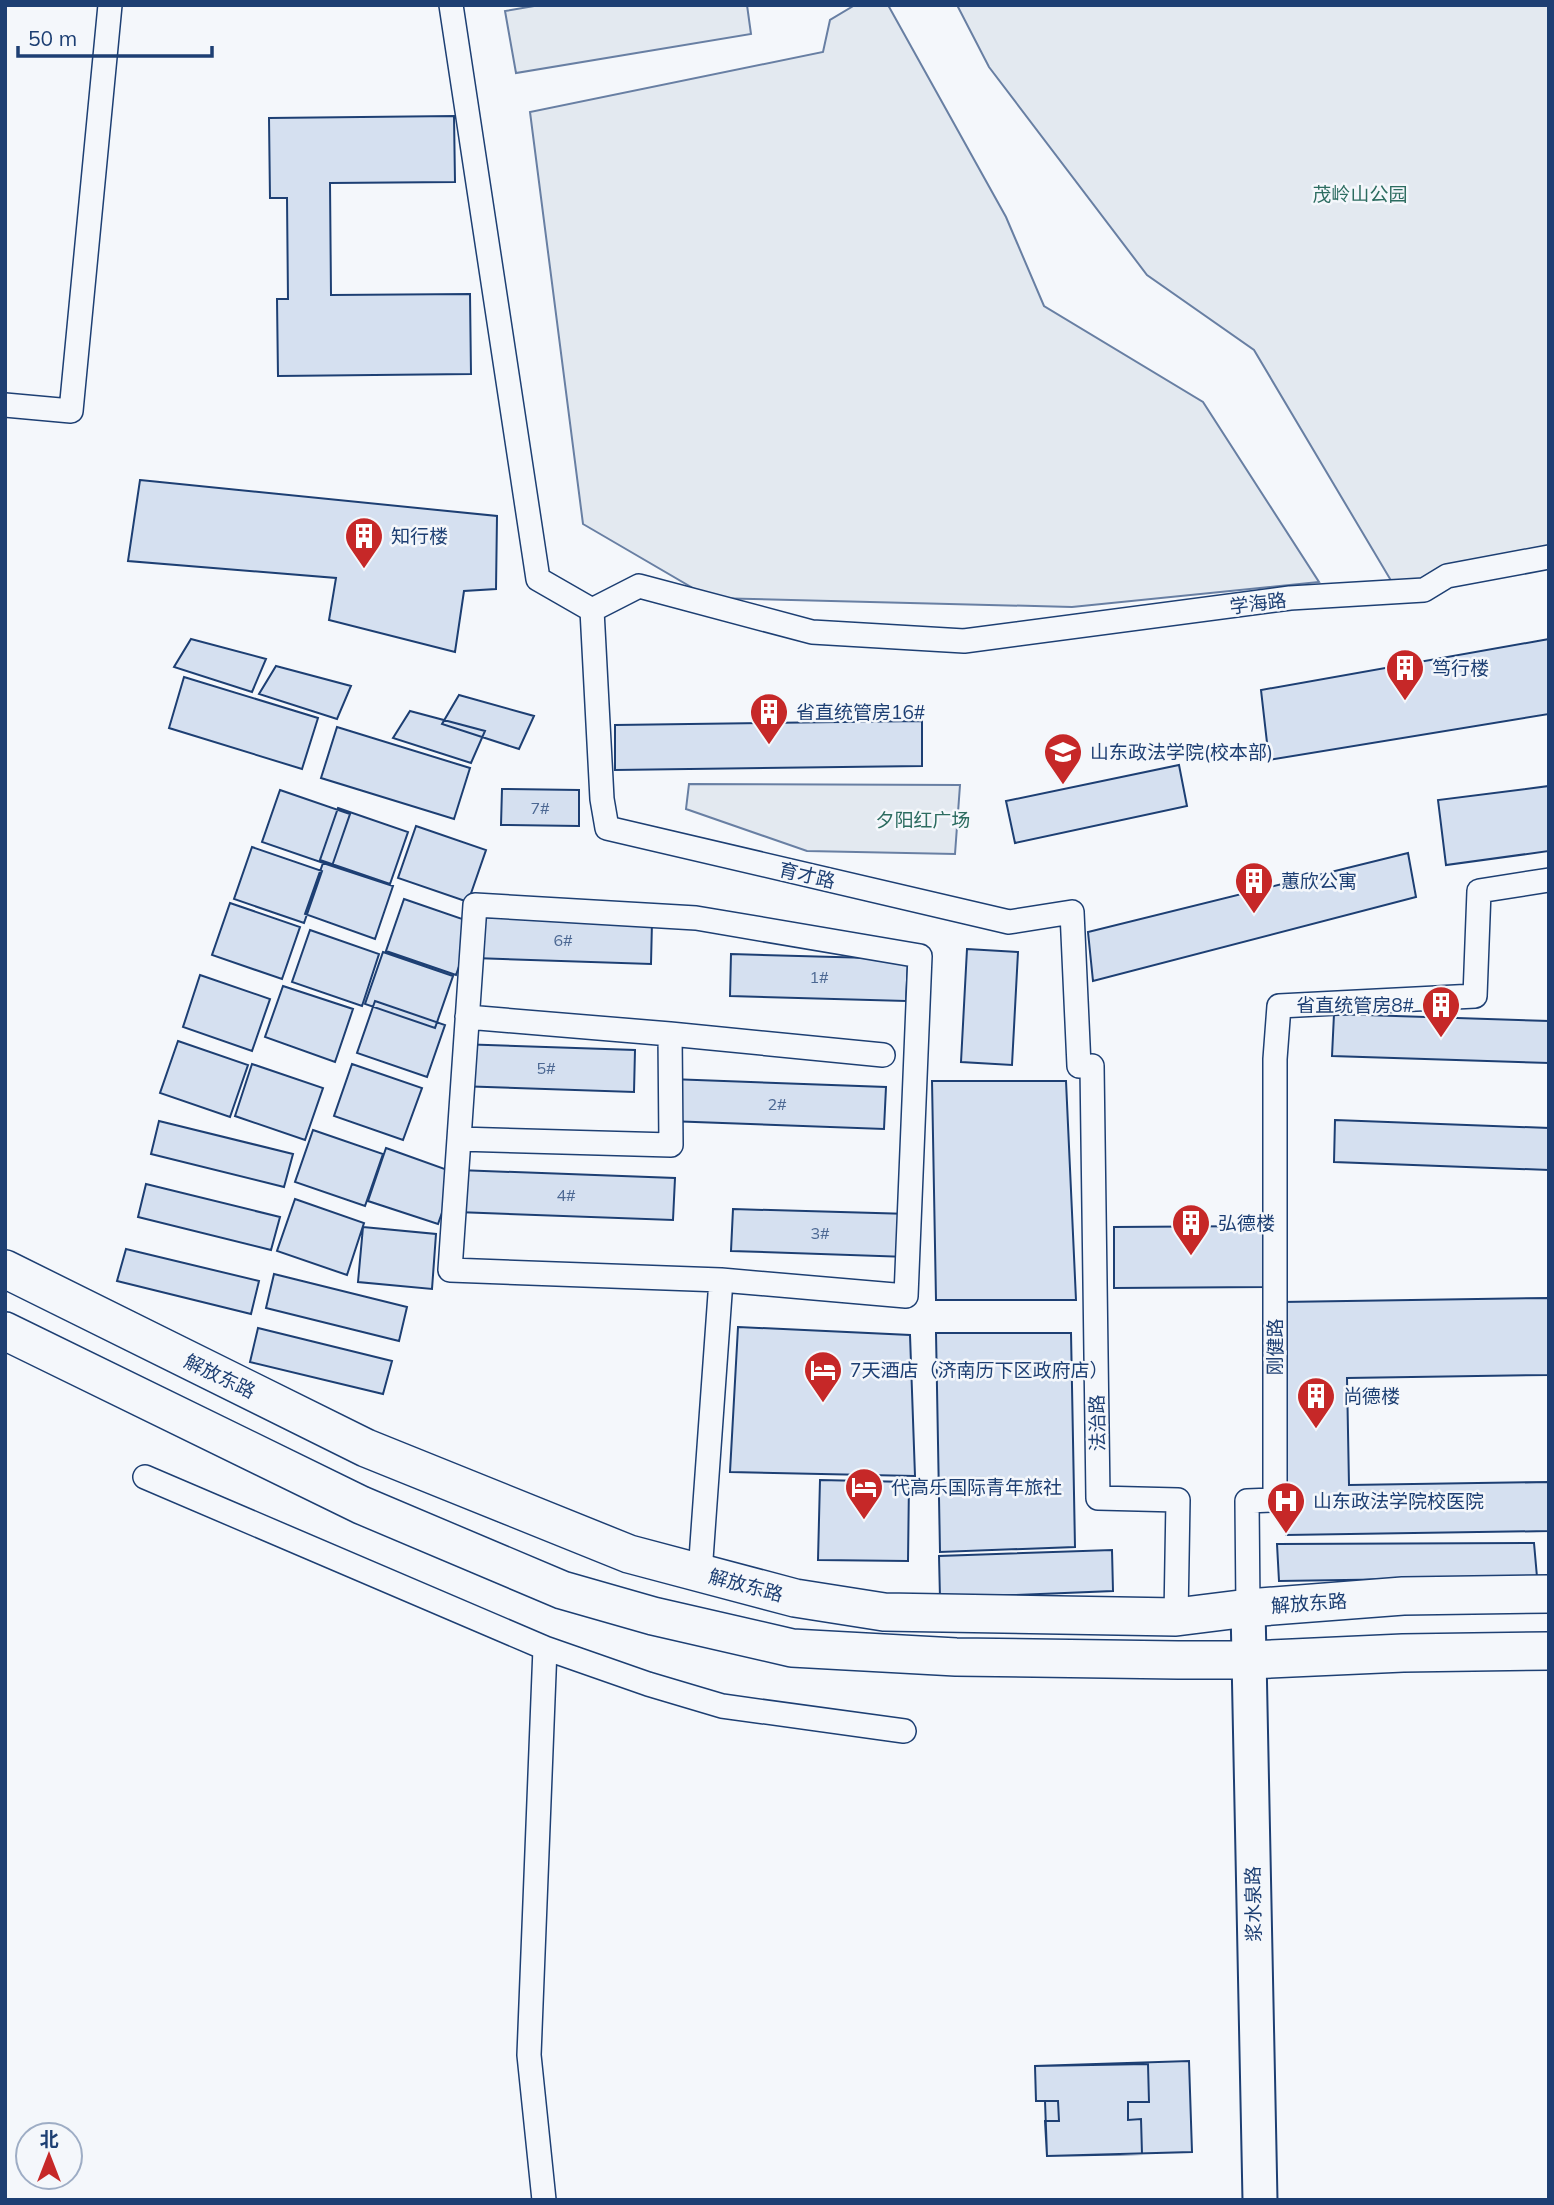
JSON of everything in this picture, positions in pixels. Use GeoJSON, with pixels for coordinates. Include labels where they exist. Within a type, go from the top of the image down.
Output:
{"type":"FeatureCollection","features":[{"type":"Feature","properties":{"kind":"main road","name":"解放东路"},"geometry":{"type":"LineString","coordinates":[[5,1269],[366,1448],[629,1554],[795,1598],[884,1612],[1176,1617],[1248,1608],[1403,1596],[1549,1594]]}},
{"type":"Feature","properties":{"kind":"main road"},"geometry":{"type":"LineString","coordinates":[[5,1332],[361,1506],[562,1590],[653,1616],[792,1648],[956,1657],[1248,1660],[1404,1653],[1549,1651]]}},
{"type":"Feature","properties":{"kind":"main road","name":"浆水泉路"},"geometry":{"type":"LineString","coordinates":[[1248,1608],[1260,2200]]}},
{"type":"Feature","properties":{"kind":"street"},"geometry":{"type":"LineString","coordinates":[[5,405],[71,411],[110,5]]}},
{"type":"Feature","properties":{"kind":"street"},"geometry":{"type":"LineString","coordinates":[[452,5],[538,579],[592,610]]}},
{"type":"Feature","properties":{"kind":"street","name":"学海路"},"geometry":{"type":"LineString","coordinates":[[592,610],[639,586],[812,632],[964,641],[1290,598],[1424,590],[1447,576],[1549,556]]}},
{"type":"Feature","properties":{"kind":"street","name":"育才路"},"geometry":{"type":"LineString","coordinates":[[592,610],[602,799],[607,828],[1009,922],[1072,912],[1085,1066]]}},
{"type":"Feature","properties":{"kind":"street","name":"刚健路"},"geometry":{"type":"LineString","coordinates":[[1248,1608],[1247,1501],[1275,1500],[1275,1059],[1279,1006],[1475,996],[1479,891],[1549,880]]}},
{"type":"Feature","properties":{"kind":"street"},"geometry":{"type":"LineString","coordinates":[[475,905],[696,918],[920,956],[906,1296],[721,1280],[450,1270],[459,1139],[475,905]]}},
{"type":"Feature","properties":{"kind":"street"},"geometry":{"type":"LineString","coordinates":[[467,1017],[883,1055]]}},
{"type":"Feature","properties":{"kind":"street"},"geometry":{"type":"LineString","coordinates":[[459,1139],[671,1144],[670,1034]]}},
{"type":"Feature","properties":{"kind":"street","name":"法治路"},"geometry":{"type":"LineString","coordinates":[[1085,1066],[1098,1498],[1178,1500],[1176,1617]]}},
{"type":"Feature","properties":{"kind":"street"},"geometry":{"type":"LineString","coordinates":[[701,1573],[721,1280]]}},
{"type":"Feature","properties":{"kind":"street"},"geometry":{"type":"LineString","coordinates":[[145,1476],[545,1648],[648,1684],[722,1706],[904,1731]]}},
{"type":"Feature","properties":{"kind":"street"},"geometry":{"type":"LineString","coordinates":[[544,2200],[529,2055],[545,1648]]}},
{"type":"Feature","properties":{"kind":"green space"},"geometry":{"type":"Polygon","coordinates":[[[540,5],[747,5],[751,34],[516,73],[505,11],[540,5]]]}},
{"type":"Feature","properties":{"kind":"green space"},"geometry":{"type":"Polygon","coordinates":[[[855,5],[888,5],[1006,217],[1044,306],[1203,402],[1319,582],[1072,607],[710,598],[583,524],[530,112],[823,52],[830,20],[855,5]]]}},
{"type":"Feature","properties":{"kind":"green space","name":"茂岭山公园"},"geometry":{"type":"Polygon","coordinates":[[[957,5],[1549,5],[1549,564],[1399,594],[1254,350],[1147,275],[989,67],[957,5]]]}},
{"type":"Feature","properties":{"kind":"green space","name":"夕阳红广场"},"geometry":{"type":"Polygon","coordinates":[[[689,784],[960,785],[955,854],[807,851],[686,809],[689,784]]]}},
{"type":"Feature","properties":{"kind":"building"},"geometry":{"type":"Polygon","coordinates":[[[454,116],[455,182],[330,183],[331,295],[470,294],[471,374],[278,376],[277,299],[288,299],[287,198],[270,198],[269,118],[454,116]]]}},
{"type":"Feature","properties":{"kind":"building","name":"知行楼"},"geometry":{"type":"Polygon","coordinates":[[[140,480],[497,516],[496,589],[464,591],[455,652],[329,620],[336,578],[128,561],[140,480]]]}},
{"type":"Feature","properties":{"kind":"building"},"geometry":{"type":"Polygon","coordinates":[[[191,639],[266,659],[252,692],[174,667],[191,639]]]}},
{"type":"Feature","properties":{"kind":"building","name":"笃行楼"},"geometry":{"type":"Polygon","coordinates":[[[1549,639],[1549,714],[1269,760],[1261,690],[1549,639]]]}},
{"type":"Feature","properties":{"kind":"building"},"geometry":{"type":"Polygon","coordinates":[[[276,666],[351,686],[337,719],[259,694],[276,666]]]}},
{"type":"Feature","properties":{"kind":"building"},"geometry":{"type":"Polygon","coordinates":[[[184,677],[318,718],[302,769],[169,728],[184,677]]]}},
{"type":"Feature","properties":{"kind":"building"},"geometry":{"type":"Polygon","coordinates":[[[459,695],[534,716],[519,749],[442,724],[459,695]]]}},
{"type":"Feature","properties":{"kind":"building"},"geometry":{"type":"Polygon","coordinates":[[[410,711],[485,731],[471,763],[393,738],[410,711]]]}},
{"type":"Feature","properties":{"kind":"building","name":"省直统管房16#"},"geometry":{"type":"Polygon","coordinates":[[[922,721],[922,766],[615,770],[615,725],[922,721]]]}},
{"type":"Feature","properties":{"kind":"building"},"geometry":{"type":"Polygon","coordinates":[[[337,727],[470,768],[454,819],[321,778],[337,727]]]}},
{"type":"Feature","properties":{"kind":"building"},"geometry":{"type":"Polygon","coordinates":[[[1179,765],[1187,806],[1015,843],[1006,801],[1179,765]]]}},
{"type":"Feature","properties":{"kind":"building"},"geometry":{"type":"Polygon","coordinates":[[[1549,786],[1549,851],[1446,865],[1438,800],[1549,786]]]}},
{"type":"Feature","properties":{"kind":"building"},"geometry":{"type":"Polygon","coordinates":[[[502,789],[579,790],[579,826],[501,825],[502,789]]]}},
{"type":"Feature","properties":{"kind":"building"},"geometry":{"type":"Polygon","coordinates":[[[280,790],[350,814],[332,866],[262,842],[280,790]]]}},
{"type":"Feature","properties":{"kind":"building"},"geometry":{"type":"Polygon","coordinates":[[[338,808],[408,832],[390,884],[320,860],[338,808]]]}},
{"type":"Feature","properties":{"kind":"building"},"geometry":{"type":"Polygon","coordinates":[[[416,826],[486,850],[468,902],[398,878],[416,826]]]}},
{"type":"Feature","properties":{"kind":"building"},"geometry":{"type":"Polygon","coordinates":[[[252,847],[322,871],[304,923],[234,899],[252,847]]]}},
{"type":"Feature","properties":{"kind":"building","name":"蕙欣公寓"},"geometry":{"type":"Polygon","coordinates":[[[1408,853],[1416,897],[1093,981],[1088,932],[1408,853]]]}},
{"type":"Feature","properties":{"kind":"building"},"geometry":{"type":"Polygon","coordinates":[[[323,863],[393,886],[375,939],[305,914],[323,863]]]}},
{"type":"Feature","properties":{"kind":"building"},"geometry":{"type":"Polygon","coordinates":[[[404,899],[474,923],[456,975],[386,951],[404,899]]]}},
{"type":"Feature","properties":{"kind":"building"},"geometry":{"type":"Polygon","coordinates":[[[230,903],[300,927],[282,979],[212,955],[230,903]]]}},
{"type":"Feature","properties":{"kind":"building"},"geometry":{"type":"Polygon","coordinates":[[[475,917],[652,922],[651,964],[474,958],[475,917]]]}},
{"type":"Feature","properties":{"kind":"building"},"geometry":{"type":"Polygon","coordinates":[[[310,930],[379,954],[362,1006],[292,982],[310,930]]]}},
{"type":"Feature","properties":{"kind":"building"},"geometry":{"type":"Polygon","coordinates":[[[967,949],[1018,952],[1012,1065],[961,1062],[967,949]]]}},
{"type":"Feature","properties":{"kind":"building"},"geometry":{"type":"Polygon","coordinates":[[[383,952],[453,976],[435,1028],[365,1004],[383,952]]]}},
{"type":"Feature","properties":{"kind":"building"},"geometry":{"type":"Polygon","coordinates":[[[731,954],[908,959],[906,1001],[730,996],[731,954]]]}},
{"type":"Feature","properties":{"kind":"building"},"geometry":{"type":"Polygon","coordinates":[[[200,975],[270,999],[252,1051],[183,1027],[200,975]]]}},
{"type":"Feature","properties":{"kind":"building"},"geometry":{"type":"Polygon","coordinates":[[[283,986],[353,1009],[335,1062],[265,1037],[283,986]]]}},
{"type":"Feature","properties":{"kind":"building"},"geometry":{"type":"Polygon","coordinates":[[[375,1001],[445,1025],[427,1077],[357,1053],[375,1001]]]}},
{"type":"Feature","properties":{"kind":"building","name":"省直统管房8#"},"geometry":{"type":"Polygon","coordinates":[[[1334,1014],[1549,1021],[1549,1063],[1332,1056],[1334,1014]]]}},
{"type":"Feature","properties":{"kind":"building"},"geometry":{"type":"Polygon","coordinates":[[[178,1041],[248,1065],[230,1117],[160,1093],[178,1041]]]}},
{"type":"Feature","properties":{"kind":"building"},"geometry":{"type":"Polygon","coordinates":[[[458,1044],[635,1050],[634,1092],[457,1086],[458,1044]]]}},
{"type":"Feature","properties":{"kind":"building"},"geometry":{"type":"Polygon","coordinates":[[[252,1064],[323,1088],[305,1140],[235,1116],[252,1064]]]}},
{"type":"Feature","properties":{"kind":"building"},"geometry":{"type":"Polygon","coordinates":[[[352,1064],[422,1088],[403,1140],[334,1116],[352,1064]]]}},
{"type":"Feature","properties":{"kind":"building"},"geometry":{"type":"Polygon","coordinates":[[[670,1079],[886,1087],[884,1129],[668,1121],[670,1079]]]}},
{"type":"Feature","properties":{"kind":"building"},"geometry":{"type":"Polygon","coordinates":[[[932,1081],[1066,1081],[1076,1300],[936,1300],[932,1081]]]}},
{"type":"Feature","properties":{"kind":"building"},"geometry":{"type":"Polygon","coordinates":[[[1335,1120],[1549,1128],[1549,1170],[1334,1162],[1335,1120]]]}},
{"type":"Feature","properties":{"kind":"building"},"geometry":{"type":"Polygon","coordinates":[[[159,1121],[293,1154],[284,1187],[151,1154],[159,1121]]]}},
{"type":"Feature","properties":{"kind":"building"},"geometry":{"type":"Polygon","coordinates":[[[313,1130],[383,1154],[365,1206],[295,1182],[313,1130]]]}},
{"type":"Feature","properties":{"kind":"building"},"geometry":{"type":"Polygon","coordinates":[[[386,1148],[456,1173],[438,1224],[368,1201],[386,1148]]]}},
{"type":"Feature","properties":{"kind":"building"},"geometry":{"type":"Polygon","coordinates":[[[458,1170],[675,1178],[673,1220],[457,1212],[458,1170]]]}},
{"type":"Feature","properties":{"kind":"building"},"geometry":{"type":"Polygon","coordinates":[[[146,1184],[280,1217],[271,1250],[138,1217],[146,1184]]]}},
{"type":"Feature","properties":{"kind":"building"},"geometry":{"type":"Polygon","coordinates":[[[295,1199],[364,1223],[347,1275],[277,1251],[295,1199]]]}},
{"type":"Feature","properties":{"kind":"building"},"geometry":{"type":"Polygon","coordinates":[[[733,1209],[910,1214],[908,1257],[731,1251],[733,1209]]]}},
{"type":"Feature","properties":{"kind":"building","name":"弘德楼"},"geometry":{"type":"Polygon","coordinates":[[[1267,1226],[1267,1287],[1114,1288],[1114,1227],[1267,1226]]]}},
{"type":"Feature","properties":{"kind":"building"},"geometry":{"type":"Polygon","coordinates":[[[363,1227],[436,1234],[432,1289],[358,1282],[363,1227]]]}},
{"type":"Feature","properties":{"kind":"building"},"geometry":{"type":"Polygon","coordinates":[[[126,1249],[259,1281],[251,1314],[117,1281],[126,1249]]]}},
{"type":"Feature","properties":{"kind":"building"},"geometry":{"type":"Polygon","coordinates":[[[274,1274],[407,1307],[399,1341],[266,1308],[274,1274]]]}},
{"type":"Feature","properties":{"kind":"building","name":"尚德楼"},"geometry":{"type":"Polygon","coordinates":[[[1549,1298],[1549,1375],[1347,1378],[1349,1485],[1549,1482],[1549,1531],[1286,1535],[1282,1302],[1549,1298]]]}},
{"type":"Feature","properties":{"kind":"building","name":"7天酒店（济南历下区政府店）"},"geometry":{"type":"Polygon","coordinates":[[[738,1327],[910,1335],[915,1476],[730,1472],[738,1327]]]}},
{"type":"Feature","properties":{"kind":"building"},"geometry":{"type":"Polygon","coordinates":[[[258,1328],[392,1361],[383,1394],[250,1362],[258,1328]]]}},
{"type":"Feature","properties":{"kind":"building"},"geometry":{"type":"Polygon","coordinates":[[[936,1333],[1071,1333],[1075,1547],[940,1552],[936,1333]]]}},
{"type":"Feature","properties":{"kind":"building","name":"代高乐国际青年旅社"},"geometry":{"type":"Polygon","coordinates":[[[820,1480],[909,1482],[908,1561],[818,1560],[820,1480]]]}},
{"type":"Feature","properties":{"kind":"building"},"geometry":{"type":"Polygon","coordinates":[[[1534,1543],[1537,1577],[1279,1581],[1277,1544],[1534,1543]]]}},
{"type":"Feature","properties":{"kind":"building"},"geometry":{"type":"Polygon","coordinates":[[[1112,1550],[1113,1591],[940,1598],[939,1556],[1112,1550]]]}},
{"type":"Feature","properties":{"kind":"building"},"geometry":{"type":"Polygon","coordinates":[[[1189,2061],[1192,2152],[1047,2156],[1045,2101],[1036,2101],[1035,2066],[1189,2061]]]}},
{"type":"Feature","properties":{"kind":"building"},"geometry":{"type":"Polygon","coordinates":[[[1148,2064],[1149,2102],[1128,2102],[1128,2120],[1141,2119],[1142,2154],[1047,2156],[1045,2121],[1059,2121],[1058,2101],[1036,2101],[1035,2066],[1148,2064]]]}},
{"type":"Feature","properties":{"kind":"place","name":"知行楼"},"geometry":{"type":"Point","coordinates":[364,570]}},
{"type":"Feature","properties":{"kind":"place","name":"笃行楼"},"geometry":{"type":"Point","coordinates":[1405,702]}},
{"type":"Feature","properties":{"kind":"place","name":"省直统管房16#"},"geometry":{"type":"Point","coordinates":[769,746]}},
{"type":"Feature","properties":{"kind":"place","name":"山东政法学院(校本部)"},"geometry":{"type":"Point","coordinates":[1063,786]}},
{"type":"Feature","properties":{"kind":"place","name":"蕙欣公寓"},"geometry":{"type":"Point","coordinates":[1254,915]}},
{"type":"Feature","properties":{"kind":"place","name":"省直统管房8#"},"geometry":{"type":"Point","coordinates":[1441,1039]}},
{"type":"Feature","properties":{"kind":"place","name":"弘德楼"},"geometry":{"type":"Point","coordinates":[1191,1257]}},
{"type":"Feature","properties":{"kind":"place","name":"7天酒店（济南历下区政府店）"},"geometry":{"type":"Point","coordinates":[823,1404]}},
{"type":"Feature","properties":{"kind":"place","name":"尚德楼"},"geometry":{"type":"Point","coordinates":[1316,1430]}},
{"type":"Feature","properties":{"kind":"place","name":"代高乐国际青年旅社"},"geometry":{"type":"Point","coordinates":[864,1521]}},
{"type":"Feature","properties":{"kind":"place","name":"山东政法学院校医院"},"geometry":{"type":"Point","coordinates":[1286,1535]}}]}
